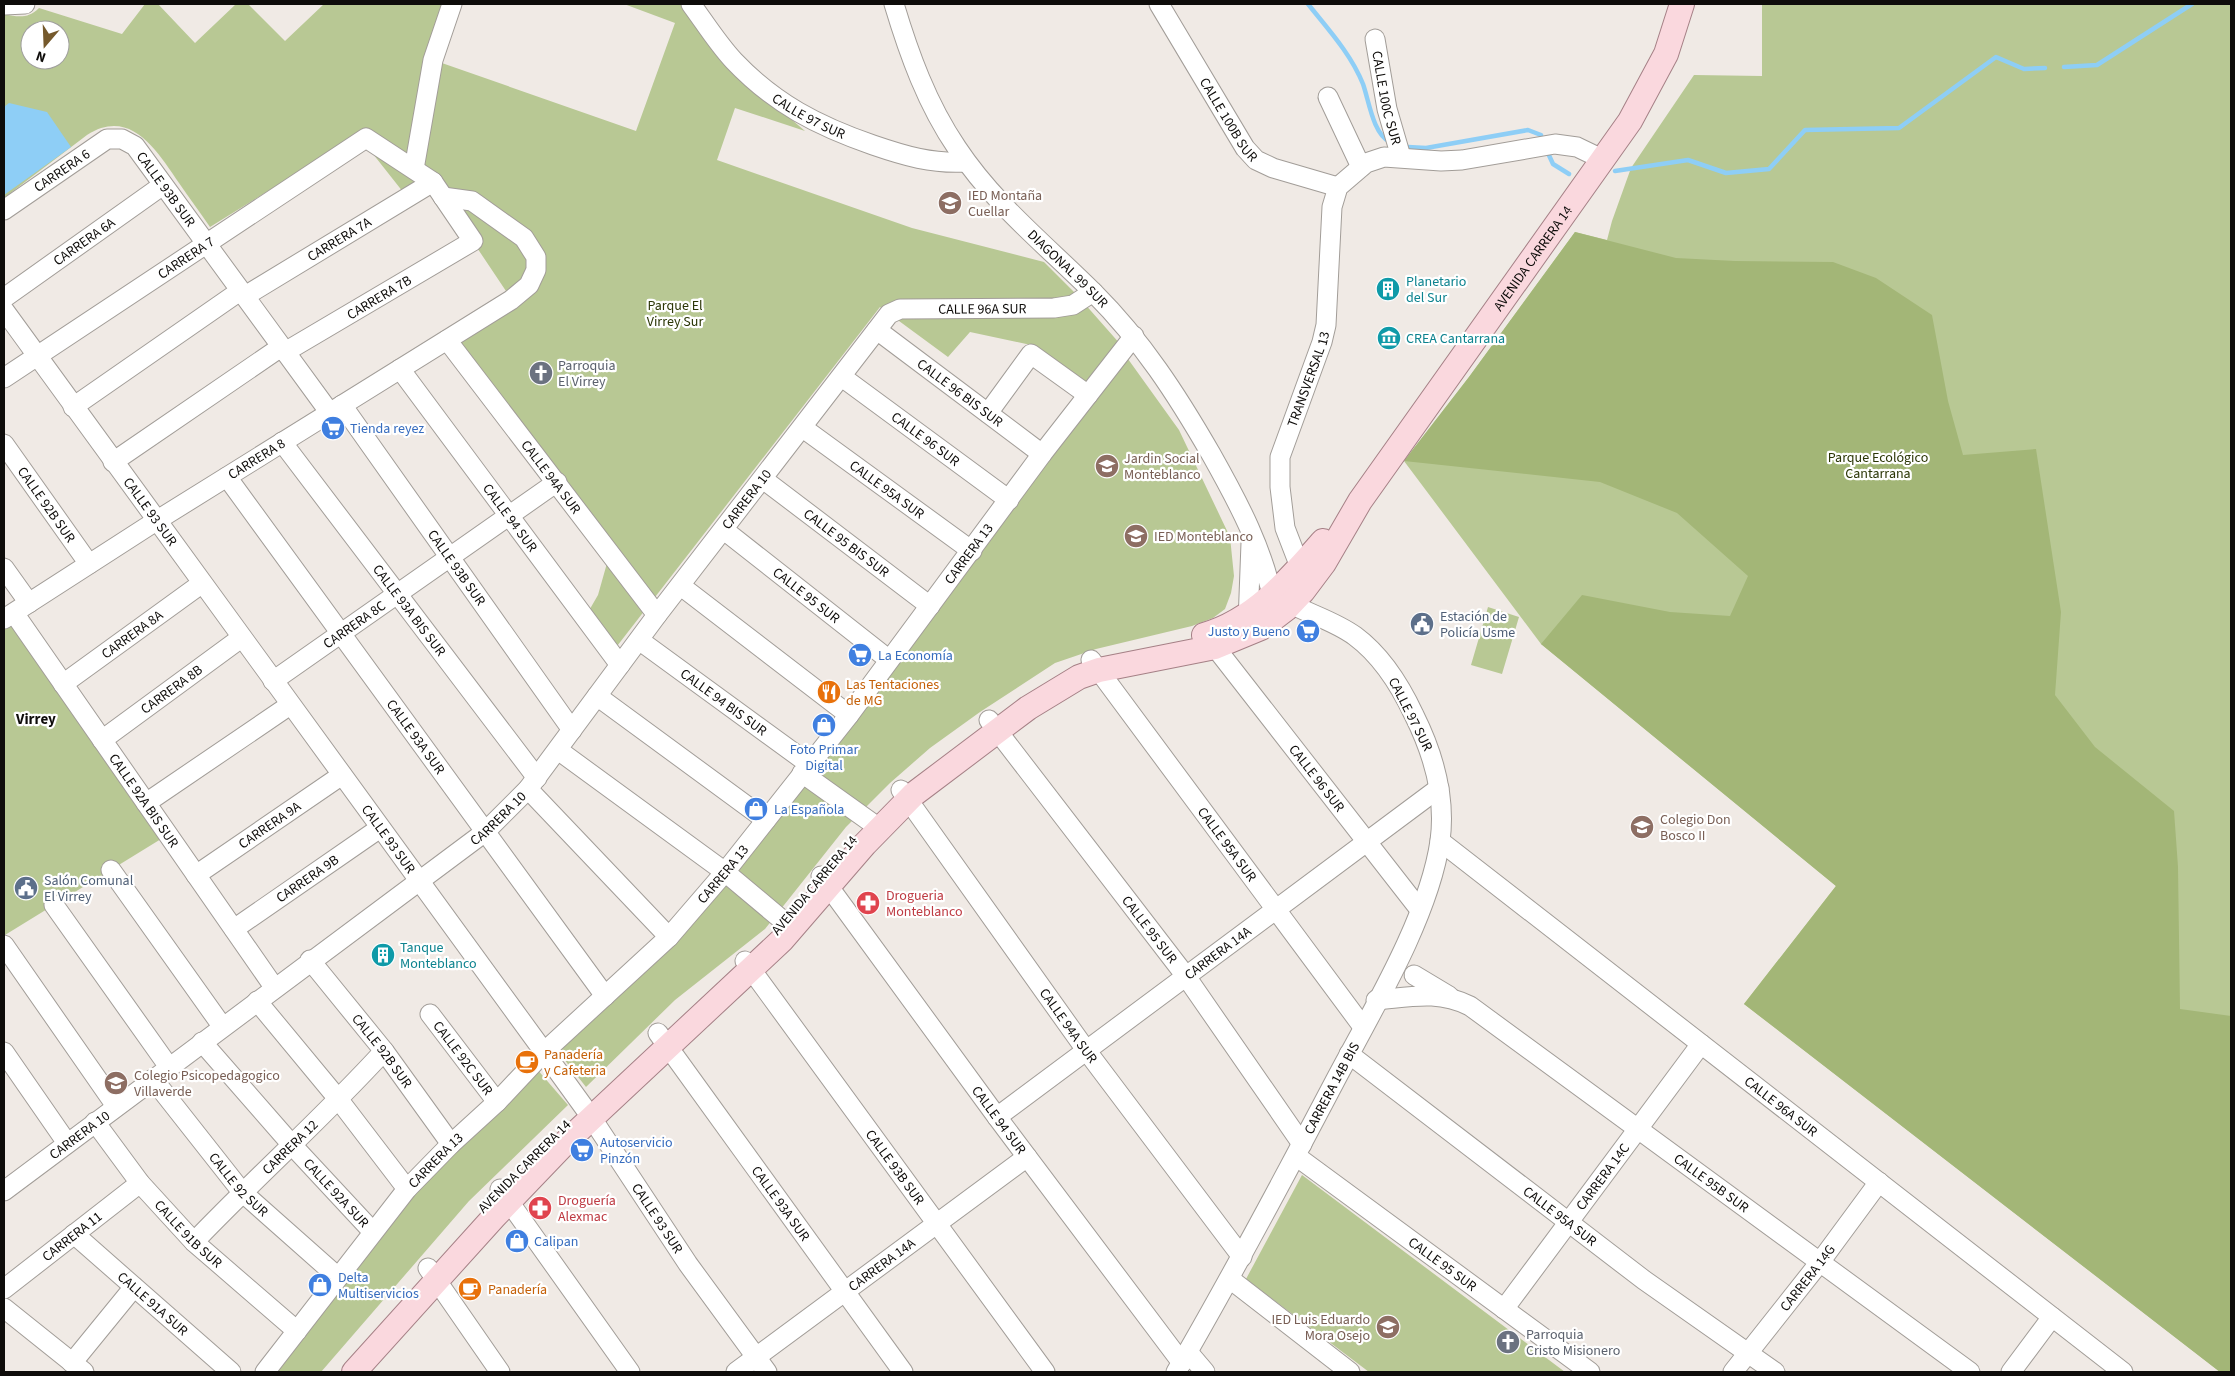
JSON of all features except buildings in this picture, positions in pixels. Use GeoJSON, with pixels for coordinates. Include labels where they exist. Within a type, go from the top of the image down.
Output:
{"type":"FeatureCollection","features":[{"type":"Feature","properties":{"kind":"main road","name":"AVENIDA CARRERA 14"},"geometry":{"type":"LineString","coordinates":[[1095,665],[1215,647],[1280,605],[1324,563],[1360,501],[1604,160],[1652,82],[1666,54],[1682,4]]}},
{"type":"Feature","properties":{"kind":"main road","name":"AVENIDA CARRERA 14"},"geometry":{"type":"LineString","coordinates":[[1280,605],[1300,567],[1360,501]]}},
{"type":"Feature","properties":{"kind":"main road","name":"AVENIDA CARRERA 14"},"geometry":{"type":"LineString","coordinates":[[343,1371],[505,1195],[587,1112],[662,1040],[748,965],[789,925],[874,824],[904,795],[993,725],[1044,681],[1095,665],[1250,624]]}},
{"type":"Feature","properties":{"kind":"street"},"geometry":{"type":"LineString","coordinates":[[4,5],[25,4]]}},
{"type":"Feature","properties":{"kind":"street"},"geometry":{"type":"LineString","coordinates":[[438,190],[414,170],[433,60],[452,4]]}},
{"type":"Feature","properties":{"kind":"street","name":"CALLE 97 SUR"},"geometry":{"type":"LineString","coordinates":[[690,4],[733,60],[761,86],[796,113],[837,132],[922,161],[966,162]]}},
{"type":"Feature","properties":{"kind":"street","name":"DIAGONAL 99 SUR"},"geometry":{"type":"LineString","coordinates":[[894,4],[911,59],[934,110],[966,162],[1026,228],[1093,292],[1134,336],[1189,415],[1227,482],[1251,532],[1280,605]]}},
{"type":"Feature","properties":{"kind":"street","name":"CALLE 100B SUR"},"geometry":{"type":"LineString","coordinates":[[1159,4],[1245,148],[1256,160],[1272,168],[1338,187]]}},
{"type":"Feature","properties":{"kind":"street","name":"CALLE 100C SUR"},"geometry":{"type":"LineString","coordinates":[[1375,39],[1386,100],[1401,157]]}},
{"type":"Feature","properties":{"kind":"street"},"geometry":{"type":"LineString","coordinates":[[1328,97],[1360,167]]}},
{"type":"Feature","properties":{"kind":"street","name":"CARRERA 6"},"geometry":{"type":"LineString","coordinates":[[4,210],[107,138],[122,139]]}},
{"type":"Feature","properties":{"kind":"street","name":"CARRERA 7"},"geometry":{"type":"LineString","coordinates":[[4,378],[366,138],[414,170]]}},
{"type":"Feature","properties":{"kind":"street","name":"CALLE 93B SUR"},"geometry":{"type":"LineString","coordinates":[[122,139],[135,146],[283,350],[336,409],[450,558],[572,730]]}},
{"type":"Feature","properties":{"kind":"street"},"geometry":{"type":"LineString","coordinates":[[1338,187],[1360,167],[1384,157],[1441,161],[1462,160],[1566,144],[1604,160]]}},
{"type":"Feature","properties":{"kind":"street","name":"CARRERA 6A"},"geometry":{"type":"LineString","coordinates":[[4,298],[163,185]]}},
{"type":"Feature","properties":{"kind":"street","name":"TRANSVERSAL 13"},"geometry":{"type":"LineString","coordinates":[[1300,567],[1285,528],[1280,487],[1280,457],[1322,342],[1326,325],[1329,233],[1332,207],[1338,187]]}},
{"type":"Feature","properties":{"kind":"street","name":"CARRERA 7B"},"geometry":{"type":"LineString","coordinates":[[113,462],[283,350],[473,241],[438,190]]}},
{"type":"Feature","properties":{"kind":"street","name":"CARRERA 7A"},"geometry":{"type":"LineString","coordinates":[[73,407],[242,294],[438,190]]}},
{"type":"Feature","properties":{"kind":"street","name":"CARRERA 8"},"geometry":{"type":"LineString","coordinates":[[15,612],[156,521],[511,300],[528,285],[536,270],[536,257],[524,238],[472,201],[438,190]]}},
{"type":"Feature","properties":{"kind":"street","name":"CALLE 96A SUR"},"geometry":{"type":"LineString","coordinates":[[877,330],[889,314],[900,309],[1054,308],[1073,305],[1093,292]]}},
{"type":"Feature","properties":{"kind":"street","name":"CALLE 93 SUR"},"geometry":{"type":"LineString","coordinates":[[4,310],[544,1052],[587,1112],[688,1264],[761,1365]]}},
{"type":"Feature","properties":{"kind":"street","name":"CARRERA 10"},"geometry":{"type":"LineString","coordinates":[[4,1191],[418,879],[485,832],[533,784],[657,615],[877,330]]}},
{"type":"Feature","properties":{"kind":"street","name":"CALLE 96 BIS SUR"},"geometry":{"type":"LineString","coordinates":[[877,330],[1042,454]]}},
{"type":"Feature","properties":{"kind":"street","name":"CARRERA 13"},"geometry":{"type":"LineString","coordinates":[[266,1372],[407,1189],[451,1144],[498,1102],[544,1052],[669,937],[725,872],[849,715],[888,659],[972,551],[1042,454],[1134,336]]}},
{"type":"Feature","properties":{"kind":"street","name":"CALLE 94A SUR"},"geometry":{"type":"LineString","coordinates":[[447,340],[558,482],[657,615]]}},
{"type":"Feature","properties":{"kind":"street"},"geometry":{"type":"LineString","coordinates":[[988,413],[1031,354],[1088,395]]}},
{"type":"Feature","properties":{"kind":"street","name":"CALLE 94 SUR"},"geometry":{"type":"LineString","coordinates":[[400,369],[620,665]]}},
{"type":"Feature","properties":{"kind":"street","name":"CALLE 96 SUR"},"geometry":{"type":"LineString","coordinates":[[842,377],[1009,500]]}},
{"type":"Feature","properties":{"kind":"street","name":"CALLE 95A SUR"},"geometry":{"type":"LineString","coordinates":[[803,428],[972,551]]}},
{"type":"Feature","properties":{"kind":"street","name":"CALLE 93A BIS SUR"},"geometry":{"type":"LineString","coordinates":[[282,442],[398,594],[533,784],[669,937]]}},
{"type":"Feature","properties":{"kind":"street","name":"CALLE 92B SUR"},"geometry":{"type":"LineString","coordinates":[[4,444],[89,564]]}},
{"type":"Feature","properties":{"kind":"street","name":"CALLE 93A SUR"},"geometry":{"type":"LineString","coordinates":[[227,477],[605,996]]}},
{"type":"Feature","properties":{"kind":"street","name":"CALLE 95 BIS SUR"},"geometry":{"type":"LineString","coordinates":[[763,479],[930,606]]}},
{"type":"Feature","properties":{"kind":"street","name":"CARRERA 8C"},"geometry":{"type":"LineString","coordinates":[[273,681],[558,482]]}},
{"type":"Feature","properties":{"kind":"street","name":"CALLE 95 SUR"},"geometry":{"type":"LineString","coordinates":[[724,530],[888,659]]}},
{"type":"Feature","properties":{"kind":"street","name":"DIAGONAL 99 SUR"},"geometry":{"type":"LineString","coordinates":[[1250,624],[1251,532]]}},
{"type":"Feature","properties":{"kind":"street","name":"CALLE 92A BIS SUR"},"geometry":{"type":"LineString","coordinates":[[4,568],[15,612],[274,987]]}},
{"type":"Feature","properties":{"kind":"street","name":"CARRERA 8A"},"geometry":{"type":"LineString","coordinates":[[63,684],[202,584]]}},
{"type":"Feature","properties":{"kind":"street"},"geometry":{"type":"LineString","coordinates":[[681,586],[849,715]]}},
{"type":"Feature","properties":{"kind":"street","name":"CALLE 97 SUR"},"geometry":{"type":"LineString","coordinates":[[1280,605],[1354,636],[1372,650],[1390,672],[1424,734],[1433,759],[1438,788]]}},
{"type":"Feature","properties":{"kind":"street","name":"CARRERA 8B"},"geometry":{"type":"LineString","coordinates":[[102,740],[241,638]]}},
{"type":"Feature","properties":{"kind":"street","name":"CALLE 94 BIS SUR"},"geometry":{"type":"LineString","coordinates":[[639,640],[874,824]]}},
{"type":"Feature","properties":{"kind":"street","name":"CALLE 96 SUR"},"geometry":{"type":"LineString","coordinates":[[1215,647],[1420,910]]}},
{"type":"Feature","properties":{"kind":"street","name":"CALLE 95A SUR"},"geometry":{"type":"LineString","coordinates":[[1095,665],[1363,1027]]}},
{"type":"Feature","properties":{"kind":"street"},"geometry":{"type":"LineString","coordinates":[[597,696],[766,820]]}},
{"type":"Feature","properties":{"kind":"street"},"geometry":{"type":"LineString","coordinates":[[146,803],[290,705]]}},
{"type":"Feature","properties":{"kind":"street","name":"CALLE 95 SUR"},"geometry":{"type":"LineString","coordinates":[[993,725],[1185,975],[1299,1150],[1504,1309],[1590,1372]]}},
{"type":"Feature","properties":{"kind":"street"},"geometry":{"type":"LineString","coordinates":[[558,750],[725,872],[789,925]]}},
{"type":"Feature","properties":{"kind":"street","name":"CARRERA 9A"},"geometry":{"type":"LineString","coordinates":[[196,875],[342,775]]}},
{"type":"Feature","properties":{"kind":"street","name":"CARRERA 14B BIS"},"geometry":{"type":"LineString","coordinates":[[1182,1362],[1230,1279],[1299,1150],[1363,1027],[1420,910],[1433,871],[1440,841],[1441,816],[1438,788]]}},
{"type":"Feature","properties":{"kind":"street","name":"CARRERA 14A"},"geometry":{"type":"LineString","coordinates":[[996,1117],[1438,788]]}},
{"type":"Feature","properties":{"kind":"street","name":"CALLE 94A SUR"},"geometry":{"type":"LineString","coordinates":[[904,795],[1086,1050],[1242,1257]]}},
{"type":"Feature","properties":{"kind":"street","name":"CARRERA 9B"},"geometry":{"type":"LineString","coordinates":[[234,929],[380,828]]}},
{"type":"Feature","properties":{"kind":"street","name":"CALLE 96A SUR"},"geometry":{"type":"LineString","coordinates":[[1440,841],[2123,1372]]}},
{"type":"Feature","properties":{"kind":"street"},"geometry":{"type":"LineString","coordinates":[[111,870],[222,1026]]}},
{"type":"Feature","properties":{"kind":"street","name":"CALLE 94 SUR"},"geometry":{"type":"LineString","coordinates":[[825,881],[996,1117],[1182,1362],[1205,1372]]}},
{"type":"Feature","properties":{"kind":"street"},"geometry":{"type":"LineString","coordinates":[[54,905],[168,1067]]}},
{"type":"Feature","properties":{"kind":"street"},"geometry":{"type":"LineString","coordinates":[[5,949],[116,1106]]}},
{"type":"Feature","properties":{"kind":"street","name":"CALLE 92B SUR"},"geometry":{"type":"LineString","coordinates":[[310,960],[384,1051],[451,1144]]}},
{"type":"Feature","properties":{"kind":"street","name":"CALLE 93B SUR"},"geometry":{"type":"LineString","coordinates":[[748,965],[1045,1372]]}},
{"type":"Feature","properties":{"kind":"street","name":"CALLE 95B SUR"},"geometry":{"type":"LineString","coordinates":[[1414,975],[1470,1006],[1970,1372]]}},
{"type":"Feature","properties":{"kind":"street","name":"CALLE 95B SUR"},"geometry":{"type":"LineString","coordinates":[[1376,1000],[1434,995],[1450,996]]}},
{"type":"Feature","properties":{"kind":"street"},"geometry":{"type":"LineString","coordinates":[[257,1001],[339,1100],[407,1189]]}},
{"type":"Feature","properties":{"kind":"street","name":"CALLE 92C SUR"},"geometry":{"type":"LineString","coordinates":[[430,1014],[498,1102]]}},
{"type":"Feature","properties":{"kind":"street","name":"CALLE 93A SUR"},"geometry":{"type":"LineString","coordinates":[[662,1040],[903,1372]]}},
{"type":"Feature","properties":{"kind":"street","name":"CALLE 92A SUR"},"geometry":{"type":"LineString","coordinates":[[202,1042],[292,1145],[373,1232]]}},
{"type":"Feature","properties":{"kind":"street","name":"CARRERA 14C"},"geometry":{"type":"LineString","coordinates":[[1504,1309],[1701,1044]]}},
{"type":"Feature","properties":{"kind":"street","name":"CARRERA 12"},"geometry":{"type":"LineString","coordinates":[[194,1242],[242,1192],[339,1100],[384,1051]]}},
{"type":"Feature","properties":{"kind":"street"},"geometry":{"type":"LineString","coordinates":[[4,1052],[67,1143]]}},
{"type":"Feature","properties":{"kind":"street","name":"CALLE 95A SUR"},"geometry":{"type":"LineString","coordinates":[[1349,1054],[1644,1280],[1775,1372]]}},
{"type":"Feature","properties":{"kind":"street","name":"CALLE 92 SUR"},"geometry":{"type":"LineString","coordinates":[[153,1079],[242,1192],[338,1277]]}},
{"type":"Feature","properties":{"kind":"street","name":"CALLE 91B SUR"},"geometry":{"type":"LineString","coordinates":[[96,1122],[140,1183],[194,1242],[296,1331]]}},
{"type":"Feature","properties":{"kind":"street","name":"CARRERA 14A"},"geometry":{"type":"LineString","coordinates":[[736,1372],[761,1365],[845,1292],[1027,1157]]}},
{"type":"Feature","properties":{"kind":"street","name":"CARRERA 14G"},"geometry":{"type":"LineString","coordinates":[[1733,1372],[1820,1262],[1879,1182]]}},
{"type":"Feature","properties":{"kind":"street","name":"CARRERA 11"},"geometry":{"type":"LineString","coordinates":[[4,1289],[140,1183]]}},
{"type":"Feature","properties":{"kind":"street"},"geometry":{"type":"LineString","coordinates":[[505,1195],[630,1372]]}},
{"type":"Feature","properties":{"kind":"street","name":"CALLE 91A SUR"},"geometry":{"type":"LineString","coordinates":[[74,1234],[230,1372]]}},
{"type":"Feature","properties":{"kind":"street"},"geometry":{"type":"LineString","coordinates":[[433,1274],[496,1371]]}},
{"type":"Feature","properties":{"kind":"street"},"geometry":{"type":"LineString","coordinates":[[1230,1279],[1350,1372]]}},
{"type":"Feature","properties":{"kind":"street"},"geometry":{"type":"LineString","coordinates":[[5,1313],[78,1368],[134,1287]]}},
{"type":"Feature","properties":{"kind":"street"},"geometry":{"type":"LineString","coordinates":[[2011,1372],[2052,1317]]}},
{"type":"Feature","properties":{"kind":"green space","name":"Parque El Virrey Sur"},"geometry":{"type":"Polygon","coordinates":[[[145,4],[158,4],[195,43],[236,4],[248,4],[285,41],[324,4],[458,4],[439,62],[636,131],[675,23],[624,4],[685,4],[764,96],[805,131],[735,108],[717,160],[912,228],[1044,262],[1076,294],[1121,345],[1084,387],[1031,345],[970,332],[948,357],[880,307],[614,650],[587,614],[598,595],[611,549],[457,343],[516,306],[433,182],[407,197],[358,135],[210,227],[152,146],[130,129],[117,126],[103,128],[87,135],[4,198],[4,14],[27,16],[39,8],[122,34],[145,4]]]}},
{"type":"Feature","properties":{"kind":"green space","name":"Parque Ecológico Cantarrana"},"geometry":{"type":"Polygon","coordinates":[[[1762,4],[2231,4],[2231,1372],[2220,1372],[1744,1004],[1836,886],[1541,644],[1404,461],[1469,377],[1575,232],[1607,240],[1631,168],[1694,75],[1762,76],[1762,4]]]}},
{"type":"Feature","properties":{"kind":"green space"},"geometry":{"type":"Polygon","coordinates":[[[1575,232],[1676,258],[1833,262],[1876,278],[1932,315],[1948,401],[1963,455],[2036,449],[2061,612],[2055,695],[2095,747],[2174,811],[2178,867],[2180,1009],[2231,1016],[2231,1372],[2220,1372],[1744,1004],[1836,886],[1541,644],[1582,595],[1670,612],[1730,616],[1748,576],[1677,513],[1600,482],[1404,461],[1469,377],[1575,232]]]}},
{"type":"Feature","properties":{"kind":"green space"},"geometry":{"type":"Polygon","coordinates":[[[1128,359],[1179,430],[1230,537],[1234,576],[1231,593],[1225,609],[1213,618],[1192,626],[1096,649],[1055,663],[980,712],[930,748],[890,783],[846,827],[765,929],[675,1000],[586,1087],[556,1049],[720,885],[978,548],[1128,359]]]}},
{"type":"Feature","properties":{"kind":"green space"},"geometry":{"type":"Polygon","coordinates":[[[1488,607],[1519,617],[1502,674],[1471,665],[1488,607]]]}},
{"type":"Feature","properties":{"kind":"green space"},"geometry":{"type":"Polygon","coordinates":[[[12,624],[161,839],[5,935],[4,630],[12,624]]]}},
{"type":"Feature","properties":{"kind":"green space"},"geometry":{"type":"Polygon","coordinates":[[[536,1068],[568,1105],[469,1201],[321,1372],[274,1372],[402,1202],[536,1068]]]}},
{"type":"Feature","properties":{"kind":"green space"},"geometry":{"type":"Polygon","coordinates":[[[1302,1175],[1565,1372],[1369,1372],[1246,1279],[1302,1175]]]}},
{"type":"Feature","properties":{"kind":"water"},"geometry":{"type":"Polygon","coordinates":[[[9,103],[47,112],[71,147],[4,195],[4,107],[9,103]]]}},
{"type":"Feature","properties":{"kind":"waterway"},"geometry":{"type":"LineString","coordinates":[[1308,4],[1352,62],[1363,84],[1372,116],[1379,132],[1390,142]]}},
{"type":"Feature","properties":{"kind":"waterway"},"geometry":{"type":"LineString","coordinates":[[2064,67],[2097,65],[2192,4]]}},
{"type":"Feature","properties":{"kind":"waterway"},"geometry":{"type":"LineString","coordinates":[[1615,171],[1688,160],[1726,173],[1769,169],[1805,130],[1899,128],[1996,57],[2024,69],[2045,68]]}},
{"type":"Feature","properties":{"kind":"waterway"},"geometry":{"type":"LineString","coordinates":[[1408,147],[1426,148],[1528,130],[1541,135]]}},
{"type":"Feature","properties":{"kind":"waterway"},"geometry":{"type":"LineString","coordinates":[[1547,151],[1553,164],[1569,174]]}},
{"type":"Feature","properties":{"kind":"place","name":"IED Montaña Cuellar"},"geometry":{"type":"Point","coordinates":[950,203]}},
{"type":"Feature","properties":{"kind":"place","name":"Planetario del Sur"},"geometry":{"type":"Point","coordinates":[1388,289]}},
{"type":"Feature","properties":{"kind":"place","name":"CREA Cantarrana"},"geometry":{"type":"Point","coordinates":[1389,338]}},
{"type":"Feature","properties":{"kind":"place","name":"Parroquia El Virrey"},"geometry":{"type":"Point","coordinates":[541,373]}},
{"type":"Feature","properties":{"kind":"place","name":"Tienda reyez"},"geometry":{"type":"Point","coordinates":[333,428]}},
{"type":"Feature","properties":{"kind":"place","name":"Jardin Social Monteblanco"},"geometry":{"type":"Point","coordinates":[1107,466]}},
{"type":"Feature","properties":{"kind":"place","name":"IED Monteblanco"},"geometry":{"type":"Point","coordinates":[1136,536]}},
{"type":"Feature","properties":{"kind":"place","name":"Estación de Policía Usme"},"geometry":{"type":"Point","coordinates":[1422,624]}},
{"type":"Feature","properties":{"kind":"place","name":"Justo y Bueno"},"geometry":{"type":"Point","coordinates":[1308,631]}},
{"type":"Feature","properties":{"kind":"place","name":"La Economía"},"geometry":{"type":"Point","coordinates":[860,655]}},
{"type":"Feature","properties":{"kind":"place","name":"Las Tentaciones de MG"},"geometry":{"type":"Point","coordinates":[829,692]}},
{"type":"Feature","properties":{"kind":"place","name":"Foto Primar Digital"},"geometry":{"type":"Point","coordinates":[824,725]}},
{"type":"Feature","properties":{"kind":"place","name":"La Española"},"geometry":{"type":"Point","coordinates":[756,809]}},
{"type":"Feature","properties":{"kind":"place","name":"Colegio Don Bosco II"},"geometry":{"type":"Point","coordinates":[1642,827]}},
{"type":"Feature","properties":{"kind":"place","name":"Salón Comunal El Virrey"},"geometry":{"type":"Point","coordinates":[26,888]}},
{"type":"Feature","properties":{"kind":"place","name":"Drogueria Monteblanco"},"geometry":{"type":"Point","coordinates":[868,903]}},
{"type":"Feature","properties":{"kind":"place","name":"Tanque Monteblanco"},"geometry":{"type":"Point","coordinates":[383,955]}},
{"type":"Feature","properties":{"kind":"place","name":"Panadería y Cafeteria"},"geometry":{"type":"Point","coordinates":[527,1062]}},
{"type":"Feature","properties":{"kind":"place","name":"Colegio Psicopedagogico Villaverde"},"geometry":{"type":"Point","coordinates":[116,1083]}},
{"type":"Feature","properties":{"kind":"place","name":"Autoservicio Pinzón"},"geometry":{"type":"Point","coordinates":[582,1150]}},
{"type":"Feature","properties":{"kind":"place","name":"Droguería Alexmac"},"geometry":{"type":"Point","coordinates":[540,1208]}},
{"type":"Feature","properties":{"kind":"place","name":"Calipan"},"geometry":{"type":"Point","coordinates":[517,1241]}},
{"type":"Feature","properties":{"kind":"place","name":"Delta Multiservicios"},"geometry":{"type":"Point","coordinates":[320,1285]}},
{"type":"Feature","properties":{"kind":"place","name":"Panadería"},"geometry":{"type":"Point","coordinates":[470,1289]}},
{"type":"Feature","properties":{"kind":"place","name":"IED Luis Eduardo Mora Osejo"},"geometry":{"type":"Point","coordinates":[1388,1327]}},
{"type":"Feature","properties":{"kind":"place","name":"Parroquia Cristo Misionero"},"geometry":{"type":"Point","coordinates":[1508,1342]}},
{"type":"Feature","properties":{"kind":"district","name":"Virrey"},"geometry":{"type":"Point","coordinates":[36,719]}}]}
